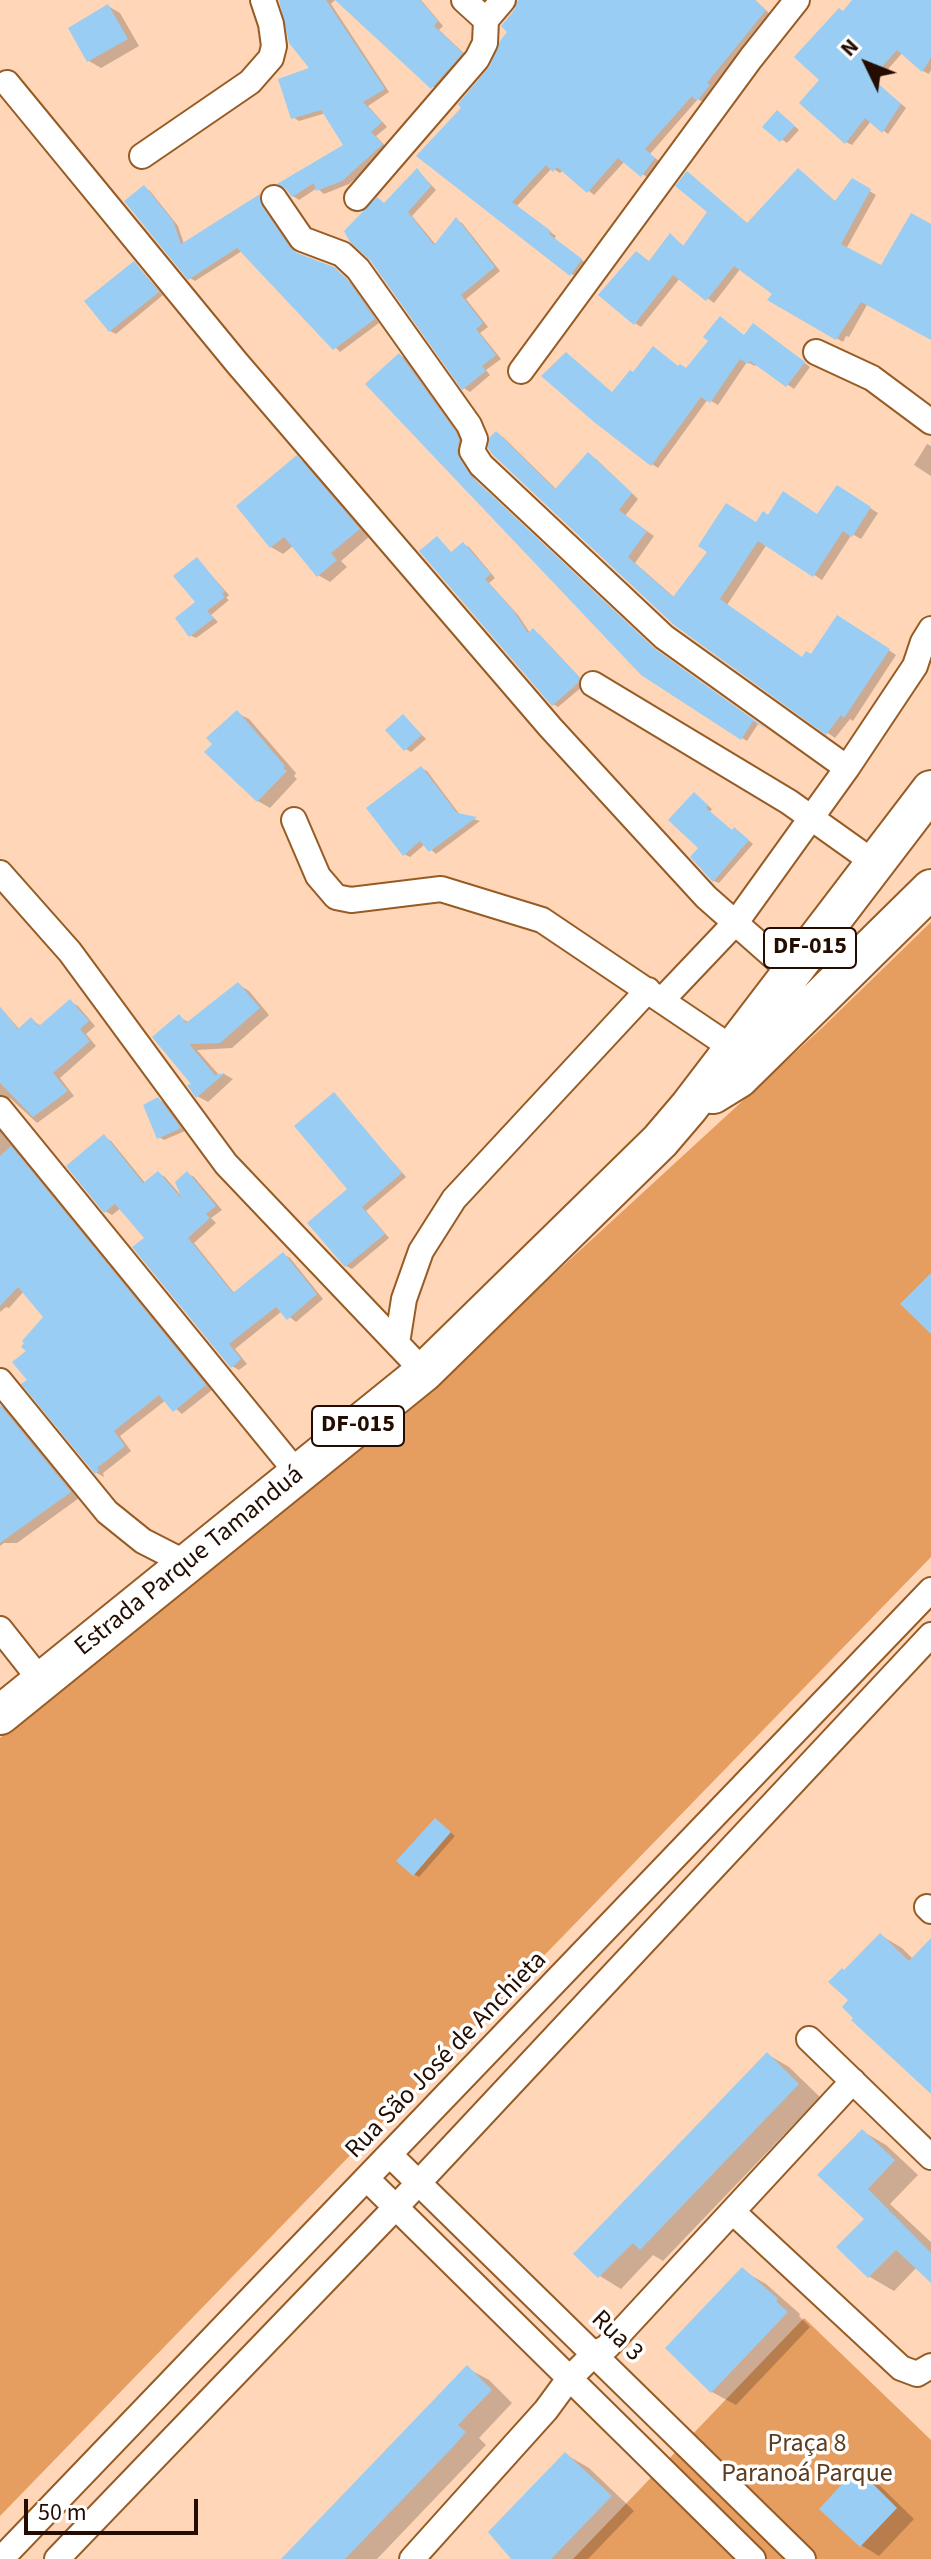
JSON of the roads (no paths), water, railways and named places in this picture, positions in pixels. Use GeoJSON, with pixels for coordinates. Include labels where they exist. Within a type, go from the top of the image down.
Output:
{"type":"FeatureCollection","features":[{"type":"Feature","properties":{"kind":"main road","name":"Estrada Parque Tamanduá"},"geometry":{"type":"LineString","coordinates":[[0,1715],[424,1372],[660,1141],[931,790]]}},
{"type":"Feature","properties":{"kind":"main road","name":"Estrada Parque Tamanduá"},"geometry":{"type":"LineString","coordinates":[[689,1107],[739,1078],[931,889]]}},
{"type":"Feature","properties":{"kind":"street"},"geometry":{"type":"LineString","coordinates":[[142,156],[250,82],[271,58],[274,46],[271,24],[263,0]]}},
{"type":"Feature","properties":{"kind":"street"},"geometry":{"type":"LineString","coordinates":[[464,0],[486,20]]}},
{"type":"Feature","properties":{"kind":"street"},"geometry":{"type":"LineString","coordinates":[[357,198],[477,59],[485,43],[486,20],[503,0]]}},
{"type":"Feature","properties":{"kind":"street"},"geometry":{"type":"LineString","coordinates":[[521,371],[797,0]]}},
{"type":"Feature","properties":{"kind":"street"},"geometry":{"type":"LineString","coordinates":[[7,83],[237,363],[550,727],[706,897],[737,921],[791,972]]}},
{"type":"Feature","properties":{"kind":"street"},"geometry":{"type":"LineString","coordinates":[[274,198],[302,239],[342,254],[358,269],[469,425],[475,439],[472,451],[481,465],[664,637],[847,768]]}},
{"type":"Feature","properties":{"kind":"street"},"geometry":{"type":"LineString","coordinates":[[816,352],[872,378],[931,422]]}},
{"type":"Feature","properties":{"kind":"street"},"geometry":{"type":"LineString","coordinates":[[397,1343],[404,1299],[421,1251],[454,1199],[655,995],[737,921],[847,768],[923,670],[923,642],[931,629]]}},
{"type":"Feature","properties":{"kind":"street"},"geometry":{"type":"LineString","coordinates":[[593,684],[812,817],[876,864]]}},
{"type":"Feature","properties":{"kind":"street"},"geometry":{"type":"LineString","coordinates":[[294,820],[318,876],[336,897],[351,900],[441,889],[542,920],[732,1048]]}},
{"type":"Feature","properties":{"kind":"street"},"geometry":{"type":"LineString","coordinates":[[0,873],[70,952],[226,1164],[424,1372]]}},
{"type":"Feature","properties":{"kind":"street"},"geometry":{"type":"LineString","coordinates":[[0,1109],[298,1474]]}},
{"type":"Feature","properties":{"kind":"street"},"geometry":{"type":"LineString","coordinates":[[0,1381],[107,1512],[143,1541],[188,1564]]}},
{"type":"Feature","properties":{"kind":"street","name":"Rua São José de Anchieta"},"geometry":{"type":"LineString","coordinates":[[1,2559],[931,1590]]}},
{"type":"Feature","properties":{"kind":"street"},"geometry":{"type":"LineString","coordinates":[[0,1629],[42,1682]]}},
{"type":"Feature","properties":{"kind":"street"},"geometry":{"type":"LineString","coordinates":[[57,2559],[395,2208],[931,1635]]}},
{"type":"Feature","properties":{"kind":"street"},"geometry":{"type":"LineString","coordinates":[[809,2039],[931,2157]]}},
{"type":"Feature","properties":{"kind":"street"},"geometry":{"type":"LineString","coordinates":[[426,2555],[568,2380],[594,2354],[607,2347],[853,2081]]}},
{"type":"Feature","properties":{"kind":"street","name":"Rua 3"},"geometry":{"type":"LineString","coordinates":[[390,2155],[803,2559]]}},
{"type":"Feature","properties":{"kind":"street"},"geometry":{"type":"LineString","coordinates":[[367,2179],[753,2559]]}},
{"type":"Feature","properties":{"kind":"street"},"geometry":{"type":"LineString","coordinates":[[733,2212],[901,2368],[917,2374],[931,2366]]}},
{"type":"Feature","properties":{"kind":"park label","name":"Praça 8 Paranoá Parque"},"geometry":{"type":"Point","coordinates":[807,2460]}}]}
